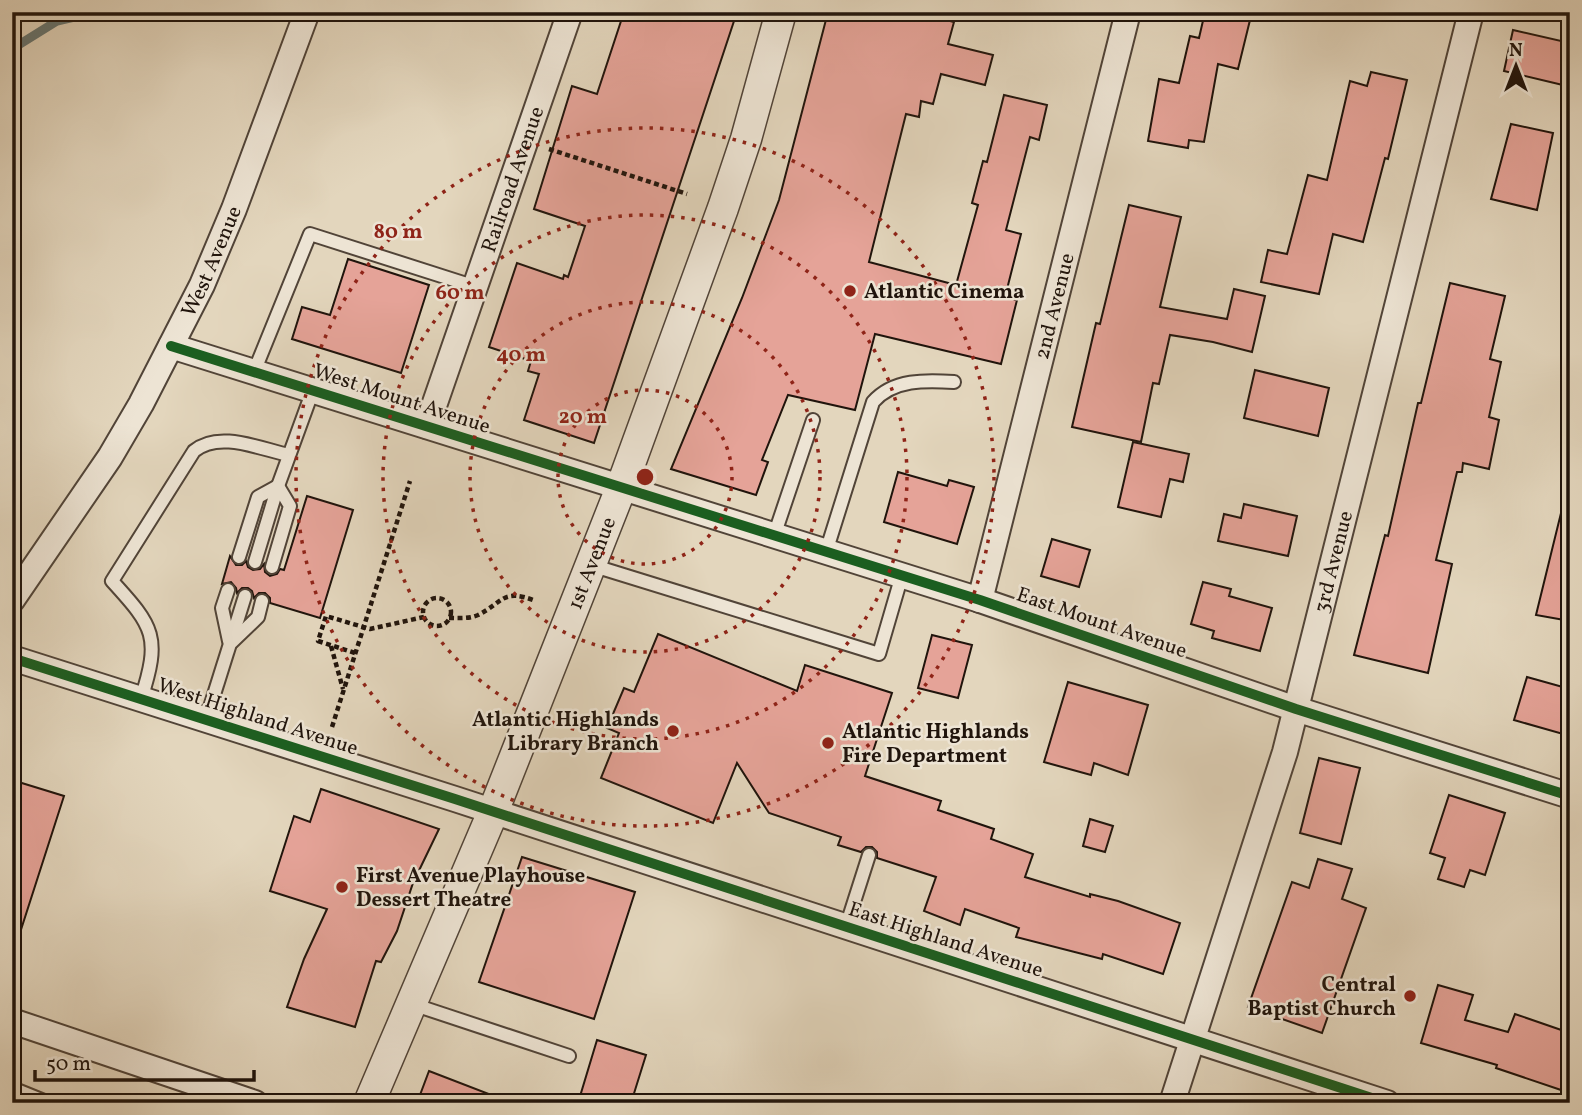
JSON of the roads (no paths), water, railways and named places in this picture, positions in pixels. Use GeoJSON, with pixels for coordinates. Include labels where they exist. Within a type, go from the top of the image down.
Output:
{"type":"FeatureCollection","features":[{"type":"Feature","properties":{"kind":"street","name":"West Avenue"},"geometry":{"type":"LineString","coordinates":[[12,600],[110,457],[141,404],[202,285],[234,209],[307,12]]}},
{"type":"Feature","properties":{"kind":"street","name":"Railroad Avenue"},"geometry":{"type":"LineString","coordinates":[[428,426],[570,12]]}},
{"type":"Feature","properties":{"kind":"street","name":"1st Avenue"},"geometry":{"type":"LineString","coordinates":[[369,1103],[493,811],[621,488],[723,208],[746,139],[781,12]]}},
{"type":"Feature","properties":{"kind":"street","name":"2nd Avenue"},"geometry":{"type":"LineString","coordinates":[[980,600],[1128,12]]}},
{"type":"Feature","properties":{"kind":"street","name":"3rd Avenue"},"geometry":{"type":"LineString","coordinates":[[1172,1103],[1285,752],[1471,12]]}},
{"type":"Feature","properties":{"kind":"street","name":"West Mount Avenue"},"geometry":{"type":"LineString","coordinates":[[170,346],[621,488]]}},
{"type":"Feature","properties":{"kind":"street","name":"East Mount Avenue"},"geometry":{"type":"LineString","coordinates":[[621,488],[980,600],[1296,709],[1570,796]]}},
{"type":"Feature","properties":{"kind":"street","name":"West Highland Avenue"},"geometry":{"type":"LineString","coordinates":[[12,658],[493,811]]}},
{"type":"Feature","properties":{"kind":"street","name":"East Highland Avenue"},"geometry":{"type":"LineString","coordinates":[[493,811],[1387,1103]]}},
{"type":"Feature","properties":{"kind":"street"},"geometry":{"type":"LineString","coordinates":[[12,1021],[255,1103]]}},
{"type":"Feature","properties":{"kind":"lane"},"geometry":{"type":"LineString","coordinates":[[254,372],[310,234],[476,287]]}},
{"type":"Feature","properties":{"kind":"lane"},"geometry":{"type":"LineString","coordinates":[[827,552],[873,402],[880,394],[900,386],[927,381],[954,382]]}},
{"type":"Feature","properties":{"kind":"lane"},"geometry":{"type":"LineString","coordinates":[[255,562],[278,486],[313,390]]}},
{"type":"Feature","properties":{"kind":"lane"},"geometry":{"type":"LineString","coordinates":[[774,536],[813,420]]}},
{"type":"Feature","properties":{"kind":"lane"},"geometry":{"type":"LineString","coordinates":[[141,699],[150,670],[153,641],[151,632],[138,609],[112,581],[194,451],[202,445],[222,440],[289,456]]}},
{"type":"Feature","properties":{"kind":"lane"},"geometry":{"type":"LineString","coordinates":[[239,557],[258,497],[278,486]]}},
{"type":"Feature","properties":{"kind":"lane"},"geometry":{"type":"LineString","coordinates":[[272,567],[290,506],[278,486]]}},
{"type":"Feature","properties":{"kind":"lane"},"geometry":{"type":"LineString","coordinates":[[591,565],[879,654],[902,575]]}},
{"type":"Feature","properties":{"kind":"lane"},"geometry":{"type":"LineString","coordinates":[[228,590],[222,608],[229,645]]}},
{"type":"Feature","properties":{"kind":"lane"},"geometry":{"type":"LineString","coordinates":[[206,720],[245,596]]}},
{"type":"Feature","properties":{"kind":"lane"},"geometry":{"type":"LineString","coordinates":[[229,645],[258,617],[262,601]]}},
{"type":"Feature","properties":{"kind":"lane"},"geometry":{"type":"LineString","coordinates":[[846,927],[869,855]]}},
{"type":"Feature","properties":{"kind":"lane"},"geometry":{"type":"LineString","coordinates":[[411,1004],[569,1055]]}},
{"type":"Feature","properties":{"kind":"lane"},"geometry":{"type":"LineString","coordinates":[[12,1088],[49,1103]]}},
{"type":"Feature","properties":{"kind":"waterway"},"geometry":{"type":"LineString","coordinates":[[12,49],[57,21],[96,12]]}},
{"type":"Feature","properties":{"kind":"place","name":"Atlantic Cinema"},"geometry":{"type":"Point","coordinates":[850,291]}},
{"type":"Feature","properties":{"kind":"place","name":"Atlantic Highlands Library Branch"},"geometry":{"type":"Point","coordinates":[673,731]}},
{"type":"Feature","properties":{"kind":"place","name":"Atlantic Highlands Fire Department"},"geometry":{"type":"Point","coordinates":[828,743]}},
{"type":"Feature","properties":{"kind":"place","name":"First Avenue Playhouse Dessert Theatre"},"geometry":{"type":"Point","coordinates":[342,887]}},
{"type":"Feature","properties":{"kind":"place","name":"Central Baptist Church"},"geometry":{"type":"Point","coordinates":[1410,996]}}]}
